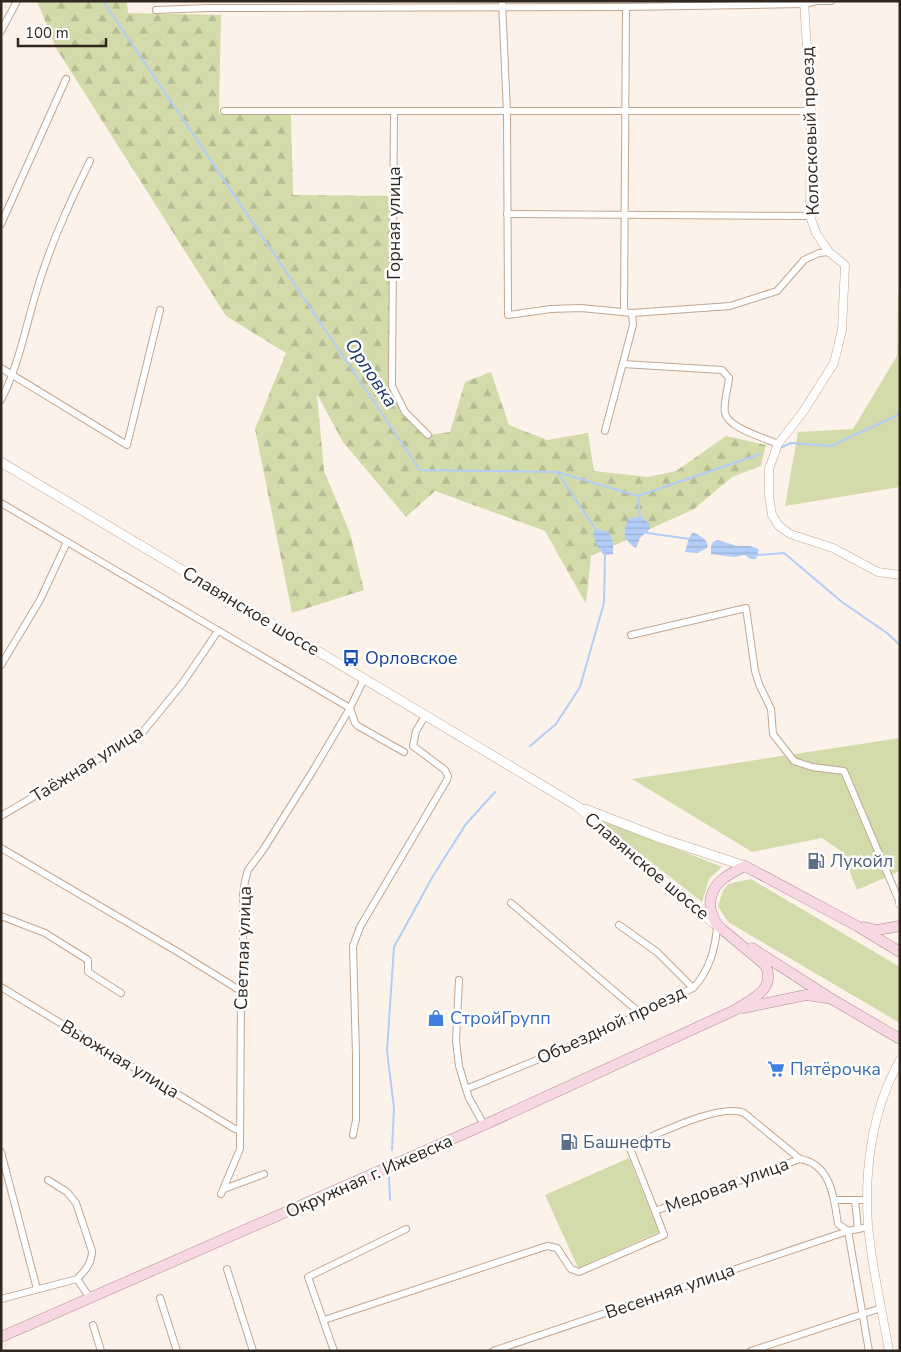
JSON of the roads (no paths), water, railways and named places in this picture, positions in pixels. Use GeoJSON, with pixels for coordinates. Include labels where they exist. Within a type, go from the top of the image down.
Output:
{"type":"FeatureCollection","features":[{"type":"Feature","properties":{"kind":"main road","name":"Славянское шоссе"},"geometry":{"type":"LineString","coordinates":[[1,462],[578,806],[660,838],[745,866]]}},
{"type":"Feature","properties":{"kind":"main road","name":"Славянское шоссе"},"geometry":{"type":"LineString","coordinates":[[578,806],[717,925]]}},
{"type":"Feature","properties":{"kind":"main road"},"geometry":{"type":"LineString","coordinates":[[900,952],[857,926],[745,866],[723,878],[714,889],[710,902],[712,914],[717,925],[830,998],[900,1039]]}},
{"type":"Feature","properties":{"kind":"main road","name":"Окружная г. Ижевска"},"geometry":{"type":"LineString","coordinates":[[1,1338],[484,1125],[735,1010],[762,992],[768,979],[768,972],[765,965],[717,925]]}},
{"type":"Feature","properties":{"kind":"main road"},"geometry":{"type":"LineString","coordinates":[[857,926],[877,930],[900,926]]}},
{"type":"Feature","properties":{"kind":"main road","name":"Окружная г. Ижевска"},"geometry":{"type":"LineString","coordinates":[[735,1010],[806,995],[830,998]]}},
{"type":"Feature","properties":{"kind":"street"},"geometry":{"type":"LineString","coordinates":[[1,31],[17,1]]}},
{"type":"Feature","properties":{"kind":"street"},"geometry":{"type":"LineString","coordinates":[[156,10],[502,4],[626,7],[831,1]]}},
{"type":"Feature","properties":{"kind":"street","name":"Колосковый проезд"},"geometry":{"type":"LineString","coordinates":[[804,3],[811,111],[810,216],[816,233],[829,252],[845,265],[842,330],[834,363],[803,412],[778,444],[769,468],[769,495],[772,515],[784,530],[797,537],[833,548],[878,572],[900,575]]}},
{"type":"Feature","properties":{"kind":"street"},"geometry":{"type":"LineString","coordinates":[[502,4],[506,112],[508,315],[558,308],[582,308],[632,313],[730,306],[777,291],[804,260],[820,253],[829,252]]}},
{"type":"Feature","properties":{"kind":"street"},"geometry":{"type":"LineString","coordinates":[[624,312],[626,7]]}},
{"type":"Feature","properties":{"kind":"street"},"geometry":{"type":"LineString","coordinates":[[1,224],[66,79]]}},
{"type":"Feature","properties":{"kind":"street"},"geometry":{"type":"LineString","coordinates":[[224,111],[811,111]]}},
{"type":"Feature","properties":{"kind":"street","name":"Горная улица"},"geometry":{"type":"LineString","coordinates":[[394,111],[392,386],[405,412],[428,435]]}},
{"type":"Feature","properties":{"kind":"street"},"geometry":{"type":"LineString","coordinates":[[1,400],[13,376],[41,276],[66,209],[90,161]]}},
{"type":"Feature","properties":{"kind":"street"},"geometry":{"type":"LineString","coordinates":[[507,214],[810,216]]}},
{"type":"Feature","properties":{"kind":"street"},"geometry":{"type":"LineString","coordinates":[[1,368],[127,445],[160,310]]}},
{"type":"Feature","properties":{"kind":"street"},"geometry":{"type":"LineString","coordinates":[[605,431],[633,325],[632,313]]}},
{"type":"Feature","properties":{"kind":"street"},"geometry":{"type":"LineString","coordinates":[[623,364],[722,370],[728,378],[725,411],[729,420],[737,427],[778,444]]}},
{"type":"Feature","properties":{"kind":"street"},"geometry":{"type":"LineString","coordinates":[[1,503],[350,708],[355,723],[358,726],[404,752]]}},
{"type":"Feature","properties":{"kind":"street"},"geometry":{"type":"LineString","coordinates":[[1,664],[40,600],[67,542]]}},
{"type":"Feature","properties":{"kind":"street"},"geometry":{"type":"LineString","coordinates":[[631,635],[746,608],[755,671],[771,709],[773,734],[794,761],[812,767],[844,771],[900,903]]}},
{"type":"Feature","properties":{"kind":"street","name":"Таёжная улица"},"geometry":{"type":"LineString","coordinates":[[1,816],[142,733],[182,684],[218,631]]}},
{"type":"Feature","properties":{"kind":"street","name":"Светлая улица"},"geometry":{"type":"LineString","coordinates":[[264,1174],[222,1192],[240,1149],[243,893],[248,870],[263,850],[314,769],[350,708],[364,679]]}},
{"type":"Feature","properties":{"kind":"street"},"geometry":{"type":"LineString","coordinates":[[353,1135],[356,1120],[353,946],[360,927],[448,776],[445,770],[413,746],[416,731],[425,716]]}},
{"type":"Feature","properties":{"kind":"street"},"geometry":{"type":"LineString","coordinates":[[1,848],[178,952],[241,992]]}},
{"type":"Feature","properties":{"kind":"street"},"geometry":{"type":"LineString","coordinates":[[511,902],[640,1013]]}},
{"type":"Feature","properties":{"kind":"street"},"geometry":{"type":"LineString","coordinates":[[1,916],[45,934],[88,960],[88,972],[121,993]]}},
{"type":"Feature","properties":{"kind":"street"},"geometry":{"type":"LineString","coordinates":[[619,925],[657,952],[693,988]]}},
{"type":"Feature","properties":{"kind":"street","name":"Объездной проезд"},"geometry":{"type":"LineString","coordinates":[[466,1089],[588,1040],[693,988],[702,979],[713,951],[717,925]]}},
{"type":"Feature","properties":{"kind":"street"},"geometry":{"type":"LineString","coordinates":[[459,980],[456,1041],[459,1066],[468,1098],[484,1125]]}},
{"type":"Feature","properties":{"kind":"street","name":"Вьюжная улица"},"geometry":{"type":"LineString","coordinates":[[1,987],[235,1129],[240,1130]]}},
{"type":"Feature","properties":{"kind":"street"},"geometry":{"type":"LineString","coordinates":[[889,1351],[868,1227],[867,1200],[868,1179],[878,1110],[892,1073],[900,1060]]}},
{"type":"Feature","properties":{"kind":"street"},"geometry":{"type":"LineString","coordinates":[[655,1211],[629,1146],[710,1113],[738,1110],[744,1113],[800,1159]]}},
{"type":"Feature","properties":{"kind":"street"},"geometry":{"type":"LineString","coordinates":[[1,1152],[37,1289]]}},
{"type":"Feature","properties":{"kind":"street","name":"Медовая улица"},"geometry":{"type":"LineString","coordinates":[[324,1320],[547,1246],[557,1248],[571,1270],[579,1272],[664,1235],[655,1211],[800,1159],[810,1160],[821,1170],[835,1200],[838,1224],[848,1231]]}},
{"type":"Feature","properties":{"kind":"street"},"geometry":{"type":"LineString","coordinates":[[1,1299],[77,1279],[85,1271],[92,1259],[92,1251],[76,1203],[67,1192],[48,1180]]}},
{"type":"Feature","properties":{"kind":"street"},"geometry":{"type":"LineString","coordinates":[[835,1200],[867,1200]]}},
{"type":"Feature","properties":{"kind":"street"},"geometry":{"type":"LineString","coordinates":[[854,1200],[858,1229]]}},
{"type":"Feature","properties":{"kind":"street","name":"Весенняя улица"},"geometry":{"type":"LineString","coordinates":[[493,1351],[848,1231],[868,1227]]}},
{"type":"Feature","properties":{"kind":"street"},"geometry":{"type":"LineString","coordinates":[[334,1351],[308,1277],[406,1230]]}},
{"type":"Feature","properties":{"kind":"street"},"geometry":{"type":"LineString","coordinates":[[848,1231],[869,1351]]}},
{"type":"Feature","properties":{"kind":"street"},"geometry":{"type":"LineString","coordinates":[[227,1269],[254,1351]]}},
{"type":"Feature","properties":{"kind":"street"},"geometry":{"type":"LineString","coordinates":[[77,1279],[90,1298]]}},
{"type":"Feature","properties":{"kind":"street"},"geometry":{"type":"LineString","coordinates":[[160,1298],[177,1351]]}},
{"type":"Feature","properties":{"kind":"street"},"geometry":{"type":"LineString","coordinates":[[751,1351],[881,1308]]}},
{"type":"Feature","properties":{"kind":"street"},"geometry":{"type":"LineString","coordinates":[[93,1324],[101,1351]]}},
{"type":"Feature","properties":{"kind":"water"},"geometry":{"type":"Polygon","coordinates":[[[640,516],[650,524],[650,529],[640,538],[636,548],[626,539],[625,528],[629,519],[640,516]]]}},
{"type":"Feature","properties":{"kind":"water"},"geometry":{"type":"Polygon","coordinates":[[[595,529],[609,532],[613,542],[613,554],[604,555],[597,546],[593,534],[595,529]]]}},
{"type":"Feature","properties":{"kind":"water"},"geometry":{"type":"Polygon","coordinates":[[[693,532],[706,541],[708,547],[698,553],[685,552],[693,532]]]}},
{"type":"Feature","properties":{"kind":"water"},"geometry":{"type":"Polygon","coordinates":[[[718,540],[737,546],[750,546],[759,549],[756,559],[750,559],[745,555],[734,557],[711,554],[713,542],[718,540]]]}},
{"type":"Feature","properties":{"kind":"waterway","name":"Орловка"},"geometry":{"type":"LineString","coordinates":[[103,1],[420,470],[557,472],[638,496],[760,454]]}},
{"type":"Feature","properties":{"kind":"waterway","name":"Орловка"},"geometry":{"type":"LineString","coordinates":[[780,448],[791,443],[831,446],[900,414]]}},
{"type":"Feature","properties":{"kind":"waterway"},"geometry":{"type":"LineString","coordinates":[[557,472],[596,530]]}},
{"type":"Feature","properties":{"kind":"waterway"},"geometry":{"type":"LineString","coordinates":[[638,496],[640,518]]}},
{"type":"Feature","properties":{"kind":"waterway"},"geometry":{"type":"LineString","coordinates":[[647,531],[647,533],[690,539]]}},
{"type":"Feature","properties":{"kind":"waterway"},"geometry":{"type":"LineString","coordinates":[[530,746],[556,724],[580,687],[604,603],[605,553]]}},
{"type":"Feature","properties":{"kind":"waterway"},"geometry":{"type":"LineString","coordinates":[[757,555],[784,553],[842,602],[887,633],[900,645]]}},
{"type":"Feature","properties":{"kind":"waterway"},"geometry":{"type":"LineString","coordinates":[[392,1150],[394,1108],[387,1051],[394,947],[433,876],[466,824],[495,792]]}},
{"type":"Feature","properties":{"kind":"waterway"},"geometry":{"type":"LineString","coordinates":[[389,1175],[390,1200]]}},
{"type":"Feature","properties":{"kind":"place","name":"Орловское"},"geometry":{"type":"Point","coordinates":[351,658]}},
{"type":"Feature","properties":{"kind":"place","name":"Лукойл"},"geometry":{"type":"Point","coordinates":[816,861]}},
{"type":"Feature","properties":{"kind":"place","name":"СтройГрупп"},"geometry":{"type":"Point","coordinates":[436,1018]}},
{"type":"Feature","properties":{"kind":"place","name":"Пятёрочка"},"geometry":{"type":"Point","coordinates":[776,1069]}},
{"type":"Feature","properties":{"kind":"place","name":"Башнефть"},"geometry":{"type":"Point","coordinates":[569,1142]}}]}
